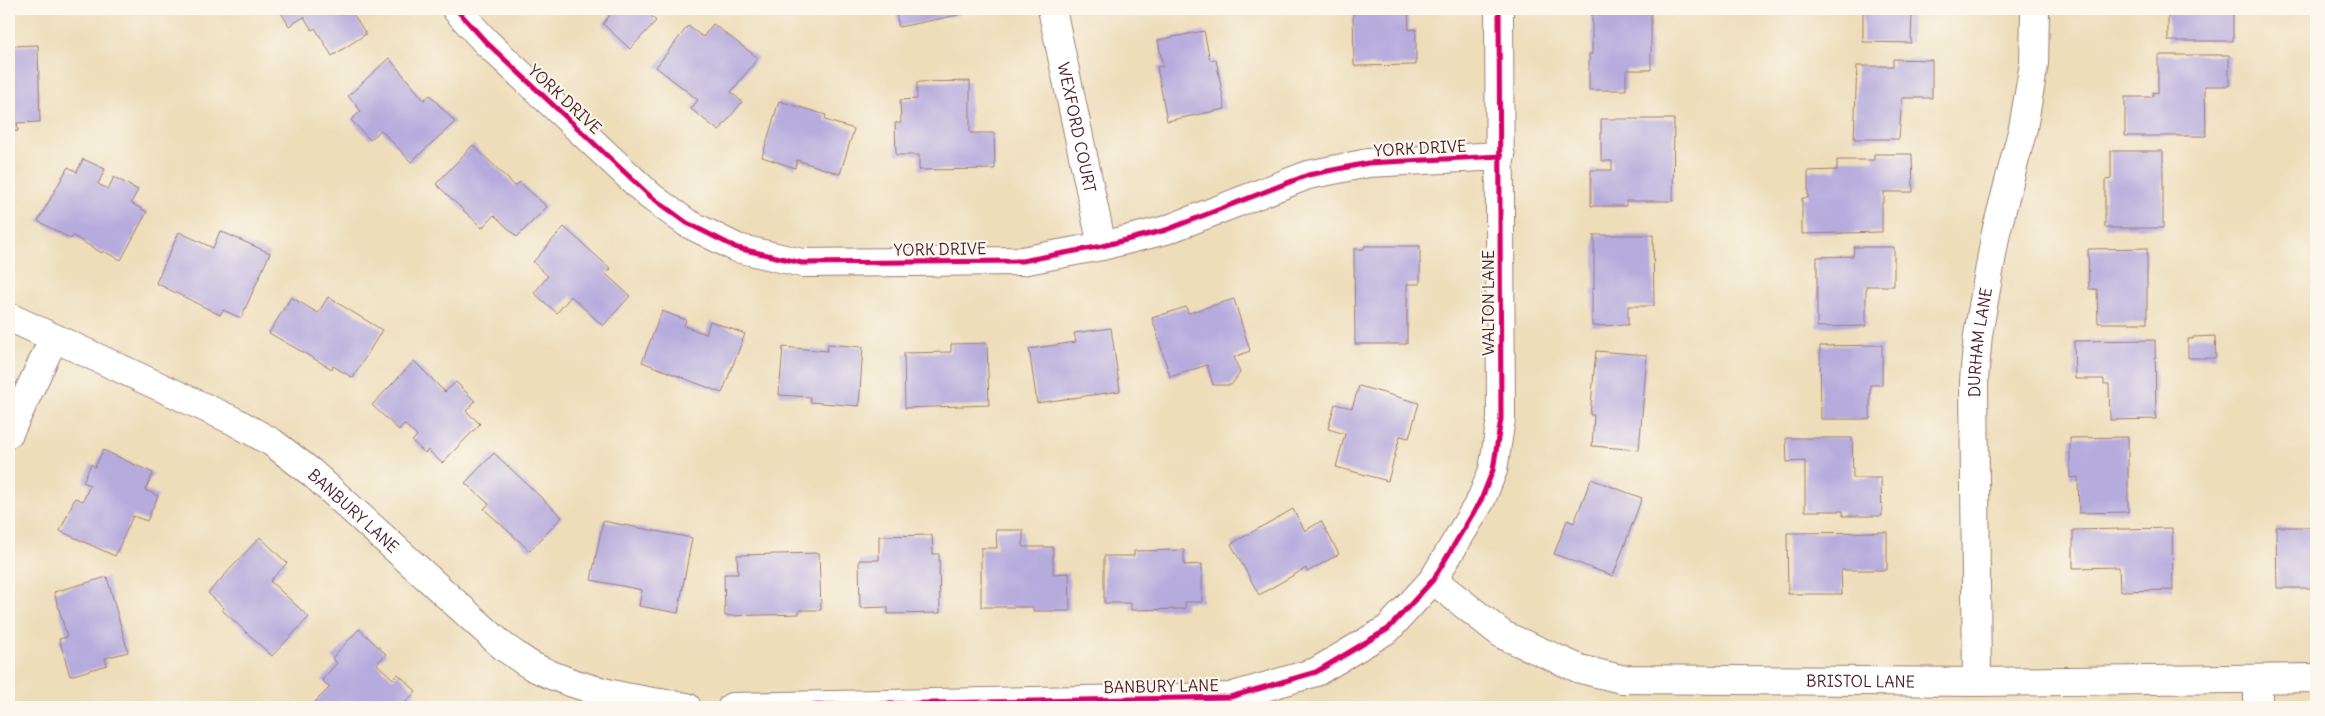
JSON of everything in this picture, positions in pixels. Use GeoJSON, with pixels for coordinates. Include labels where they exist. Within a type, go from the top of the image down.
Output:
{"type":"FeatureCollection","features":[{"type":"Feature","properties":{"kind":"street","name":"YORK DRIVE"},"geometry":{"type":"LineString","coordinates":[[456,9],[485,41],[650,196],[687,224],[737,248],[802,263],[1022,261],[1102,246],[1166,230],[1308,175],[1368,164],[1501,156]]}},
{"type":"Feature","properties":{"kind":"street","name":"WEXFORD COURT"},"geometry":{"type":"LineString","coordinates":[[1052,9],[1102,246]]}},
{"type":"Feature","properties":{"kind":"street","name":"WALTON LANE"},"geometry":{"type":"LineString","coordinates":[[1433,580],[1481,500],[1493,470],[1501,420],[1499,9]]}},
{"type":"Feature","properties":{"kind":"street","name":"DURHAM LANE"},"geometry":{"type":"LineString","coordinates":[[1977,682],[1974,380],[1978,334],[1996,232],[2022,128],[2034,64],[2035,9]]}},
{"type":"Feature","properties":{"kind":"street","name":"BANBURY LANE"},"geometry":{"type":"LineString","coordinates":[[9,317],[234,421],[273,443],[312,473],[505,648],[534,667],[578,684],[639,701],[687,707]]}},
{"type":"Feature","properties":{"kind":"street"},"geometry":{"type":"LineString","coordinates":[[9,433],[54,338]]}},
{"type":"Feature","properties":{"kind":"street","name":"BRISTOL LANE"},"geometry":{"type":"LineString","coordinates":[[1433,580],[1503,635],[1580,669],[1621,680],[1977,682],[2316,678]]}},
{"type":"Feature","properties":{"kind":"street","name":"BANBURY LANE"},"geometry":{"type":"LineString","coordinates":[[732,707],[858,706],[1230,697],[1316,672],[1388,629],[1433,580]]}},
{"type":"Feature","properties":{"kind":"street"},"geometry":{"type":"LineString","coordinates":[[2258,679],[2258,707]]}},
{"type":"Feature","properties":{"kind":"building"},"geometry":{"type":"Polygon","coordinates":[[[279,9],[350,9],[366,34],[332,56],[315,28],[312,30],[304,17],[289,26],[279,9]]]}},
{"type":"Feature","properties":{"kind":"building"},"geometry":{"type":"Polygon","coordinates":[[[604,9],[645,9],[656,21],[630,49],[603,24],[610,15],[604,9]]]}},
{"type":"Feature","properties":{"kind":"building"},"geometry":{"type":"Polygon","coordinates":[[[895,9],[957,9],[958,15],[899,27],[895,9]]]}},
{"type":"Feature","properties":{"kind":"building"},"geometry":{"type":"Polygon","coordinates":[[[1353,9],[1408,9],[1409,30],[1416,29],[1416,65],[1354,66],[1353,9]]]}},
{"type":"Feature","properties":{"kind":"building"},"geometry":{"type":"Polygon","coordinates":[[[1592,9],[1651,9],[1651,70],[1626,70],[1626,90],[1589,90],[1589,54],[1592,54],[1592,9]]]}},
{"type":"Feature","properties":{"kind":"building"},"geometry":{"type":"Polygon","coordinates":[[[1863,9],[1912,9],[1911,43],[1863,42],[1863,9]]]}},
{"type":"Feature","properties":{"kind":"building"},"geometry":{"type":"Polygon","coordinates":[[[2168,9],[2233,10],[2233,41],[2168,41],[2168,9]]]}},
{"type":"Feature","properties":{"kind":"building"},"geometry":{"type":"Polygon","coordinates":[[[713,24],[758,58],[731,92],[742,102],[719,131],[691,109],[698,100],[656,67],[688,26],[703,37],[713,24]]]}},
{"type":"Feature","properties":{"kind":"building"},"geometry":{"type":"Polygon","coordinates":[[[1204,31],[1210,60],[1216,59],[1225,109],[1167,121],[1157,67],[1163,66],[1158,40],[1204,31]]]}},
{"type":"Feature","properties":{"kind":"building"},"geometry":{"type":"Polygon","coordinates":[[[38,45],[40,122],[17,123],[18,131],[9,132],[9,46],[38,45]]]}},
{"type":"Feature","properties":{"kind":"building"},"geometry":{"type":"Polygon","coordinates":[[[2158,55],[2229,55],[2229,86],[2205,86],[2206,136],[2125,136],[2125,97],[2153,97],[2153,92],[2158,93],[2158,55]]]}},
{"type":"Feature","properties":{"kind":"building"},"geometry":{"type":"Polygon","coordinates":[[[389,58],[424,100],[430,95],[455,122],[411,162],[381,130],[370,140],[351,120],[361,111],[348,96],[389,58]]]}},
{"type":"Feature","properties":{"kind":"building"},"geometry":{"type":"Polygon","coordinates":[[[1893,59],[1932,60],[1932,98],[1902,98],[1899,139],[1854,139],[1857,66],[1893,66],[1893,59]]]}},
{"type":"Feature","properties":{"kind":"building"},"geometry":{"type":"Polygon","coordinates":[[[970,81],[970,133],[994,133],[995,169],[919,170],[919,155],[896,155],[895,123],[901,123],[900,100],[917,99],[917,82],[970,81]]]}},
{"type":"Feature","properties":{"kind":"building"},"geometry":{"type":"Polygon","coordinates":[[[779,101],[826,115],[825,120],[854,129],[840,174],[797,160],[795,168],[762,157],[779,101]]]}},
{"type":"Feature","properties":{"kind":"building"},"geometry":{"type":"Polygon","coordinates":[[[1601,119],[1674,119],[1673,201],[1626,201],[1626,206],[1591,206],[1591,170],[1612,170],[1612,161],[1601,161],[1601,119]]]}},
{"type":"Feature","properties":{"kind":"building"},"geometry":{"type":"Polygon","coordinates":[[[473,145],[515,186],[520,182],[547,207],[517,237],[494,215],[482,228],[436,184],[473,145]]]}},
{"type":"Feature","properties":{"kind":"building"},"geometry":{"type":"Polygon","coordinates":[[[2111,151],[2163,151],[2163,228],[2105,228],[2105,180],[2111,179],[2111,151]]]}},
{"type":"Feature","properties":{"kind":"building"},"geometry":{"type":"Polygon","coordinates":[[[1874,154],[1912,154],[1913,192],[1884,192],[1882,232],[1802,234],[1802,198],[1808,198],[1808,171],[1837,170],[1837,160],[1874,160],[1874,154]]]}},
{"type":"Feature","properties":{"kind":"building"},"geometry":{"type":"Polygon","coordinates":[[[83,159],[105,169],[98,184],[108,189],[114,177],[138,190],[131,203],[147,212],[121,260],[103,251],[102,253],[73,236],[71,239],[38,221],[68,167],[77,172],[83,159]]]}},
{"type":"Feature","properties":{"kind":"building"},"geometry":{"type":"Polygon","coordinates":[[[564,227],[611,269],[606,274],[630,296],[603,326],[571,296],[557,313],[534,293],[548,276],[533,262],[564,227]]]}},
{"type":"Feature","properties":{"kind":"building"},"geometry":{"type":"Polygon","coordinates":[[[220,231],[270,253],[241,318],[223,310],[220,315],[156,283],[179,232],[213,248],[220,231]]]}},
{"type":"Feature","properties":{"kind":"building"},"geometry":{"type":"Polygon","coordinates":[[[1594,235],[1653,235],[1654,306],[1628,306],[1628,325],[1592,326],[1594,235]]]}},
{"type":"Feature","properties":{"kind":"building"},"geometry":{"type":"Polygon","coordinates":[[[1364,246],[1420,246],[1420,284],[1407,284],[1407,344],[1355,344],[1354,249],[1364,249],[1364,246]]]}},
{"type":"Feature","properties":{"kind":"building"},"geometry":{"type":"Polygon","coordinates":[[[1854,247],[1894,247],[1894,286],[1866,286],[1866,326],[1817,327],[1817,257],[1853,256],[1854,247]]]}},
{"type":"Feature","properties":{"kind":"building"},"geometry":{"type":"Polygon","coordinates":[[[2147,248],[2147,323],[2098,323],[2097,289],[2089,289],[2088,249],[2147,248]]]}},
{"type":"Feature","properties":{"kind":"building"},"geometry":{"type":"Polygon","coordinates":[[[291,297],[318,313],[328,297],[382,330],[353,378],[333,366],[332,369],[269,333],[291,297]]]}},
{"type":"Feature","properties":{"kind":"building"},"geometry":{"type":"Polygon","coordinates":[[[1234,299],[1250,351],[1234,357],[1240,373],[1231,385],[1213,385],[1207,365],[1170,377],[1152,318],[1186,307],[1188,313],[1234,299]]]}},
{"type":"Feature","properties":{"kind":"building"},"geometry":{"type":"Polygon","coordinates":[[[662,311],[686,320],[684,326],[706,334],[710,321],[745,334],[722,393],[642,362],[662,311]]]}},
{"type":"Feature","properties":{"kind":"building"},"geometry":{"type":"Polygon","coordinates":[[[1111,328],[1120,391],[1037,403],[1029,349],[1076,342],[1074,333],[1111,328]]]}},
{"type":"Feature","properties":{"kind":"building"},"geometry":{"type":"Polygon","coordinates":[[[2215,336],[2216,358],[2188,358],[2188,339],[2215,336]]]}},
{"type":"Feature","properties":{"kind":"building"},"geometry":{"type":"Polygon","coordinates":[[[2155,340],[2156,419],[2110,420],[2109,384],[2104,384],[2104,379],[2075,379],[2074,341],[2155,340]]]}},
{"type":"Feature","properties":{"kind":"building"},"geometry":{"type":"Polygon","coordinates":[[[987,343],[989,405],[905,408],[904,353],[951,352],[951,344],[987,343]]]}},
{"type":"Feature","properties":{"kind":"building"},"geometry":{"type":"Polygon","coordinates":[[[828,344],[863,347],[859,406],[810,402],[810,397],[779,395],[783,347],[827,351],[828,344]]]}},
{"type":"Feature","properties":{"kind":"building"},"geometry":{"type":"Polygon","coordinates":[[[1882,345],[1882,385],[1870,385],[1870,419],[1821,419],[1820,346],[1882,345]]]}},
{"type":"Feature","properties":{"kind":"building"},"geometry":{"type":"Polygon","coordinates":[[[1596,351],[1647,355],[1639,450],[1592,446],[1594,415],[1590,415],[1596,351]]]}},
{"type":"Feature","properties":{"kind":"building"},"geometry":{"type":"Polygon","coordinates":[[[414,361],[445,392],[456,382],[475,401],[466,411],[480,424],[442,463],[428,450],[425,453],[412,441],[417,436],[404,424],[399,430],[372,405],[414,361]]]}},
{"type":"Feature","properties":{"kind":"building"},"geometry":{"type":"Polygon","coordinates":[[[1359,386],[1419,403],[1409,438],[1400,436],[1388,481],[1336,467],[1345,434],[1328,429],[1335,404],[1352,408],[1359,386]]]}},
{"type":"Feature","properties":{"kind":"building"},"geometry":{"type":"Polygon","coordinates":[[[2128,437],[2128,512],[2079,513],[2078,477],[2070,478],[2070,438],[2128,437]]]}},
{"type":"Feature","properties":{"kind":"building"},"geometry":{"type":"Polygon","coordinates":[[[1786,438],[1852,438],[1853,478],[1881,478],[1882,516],[1843,516],[1843,511],[1805,511],[1805,461],[1787,462],[1786,438]]]}},
{"type":"Feature","properties":{"kind":"building"},"geometry":{"type":"Polygon","coordinates":[[[103,450],[153,473],[145,490],[158,496],[147,521],[133,516],[115,556],[60,531],[75,498],[83,501],[90,485],[83,482],[91,464],[95,467],[103,450]]]}},
{"type":"Feature","properties":{"kind":"building"},"geometry":{"type":"Polygon","coordinates":[[[494,453],[562,517],[530,551],[484,509],[489,504],[465,483],[494,453]]]}},
{"type":"Feature","properties":{"kind":"building"},"geometry":{"type":"Polygon","coordinates":[[[1591,479],[1642,498],[1613,576],[1554,554],[1567,520],[1574,523],[1591,479]]]}},
{"type":"Feature","properties":{"kind":"building"},"geometry":{"type":"Polygon","coordinates":[[[1293,509],[1305,531],[1321,521],[1339,554],[1307,572],[1306,568],[1259,595],[1231,544],[1293,509]]]}},
{"type":"Feature","properties":{"kind":"building"},"geometry":{"type":"Polygon","coordinates":[[[603,521],[692,538],[678,613],[639,606],[642,590],[591,580],[603,521]]]}},
{"type":"Feature","properties":{"kind":"building"},"geometry":{"type":"Polygon","coordinates":[[[2276,527],[2316,527],[2316,588],[2277,588],[2276,527]]]}},
{"type":"Feature","properties":{"kind":"building"},"geometry":{"type":"Polygon","coordinates":[[[2172,528],[2173,590],[2120,591],[2119,567],[2073,568],[2073,530],[2172,528]]]}},
{"type":"Feature","properties":{"kind":"building"},"geometry":{"type":"Polygon","coordinates":[[[996,530],[1023,530],[1023,547],[1053,547],[1053,574],[1069,573],[1070,611],[1033,611],[1033,607],[981,607],[981,548],[997,548],[996,530]]]}},
{"type":"Feature","properties":{"kind":"building"},"geometry":{"type":"Polygon","coordinates":[[[1887,532],[1887,570],[1841,570],[1842,594],[1788,594],[1787,533],[1887,532]]]}},
{"type":"Feature","properties":{"kind":"building"},"geometry":{"type":"Polygon","coordinates":[[[932,535],[933,554],[939,554],[940,613],[888,614],[888,607],[860,608],[859,560],[879,560],[879,536],[932,535]]]}},
{"type":"Feature","properties":{"kind":"building"},"geometry":{"type":"Polygon","coordinates":[[[260,537],[287,563],[270,581],[309,617],[272,656],[222,610],[224,608],[208,593],[260,537]]]}},
{"type":"Feature","properties":{"kind":"building"},"geometry":{"type":"Polygon","coordinates":[[[1184,550],[1184,565],[1202,564],[1202,602],[1185,602],[1185,609],[1131,610],[1131,603],[1104,603],[1104,556],[1134,556],[1134,551],[1184,550]]]}},
{"type":"Feature","properties":{"kind":"building"},"geometry":{"type":"Polygon","coordinates":[[[819,553],[821,610],[799,610],[799,614],[725,616],[724,574],[738,574],[737,555],[819,553]]]}},
{"type":"Feature","properties":{"kind":"building"},"geometry":{"type":"Polygon","coordinates":[[[107,577],[128,652],[105,658],[107,665],[70,676],[59,639],[67,637],[54,592],[107,577]]]}},
{"type":"Feature","properties":{"kind":"building"},"geometry":{"type":"Polygon","coordinates":[[[359,629],[386,654],[377,664],[393,679],[398,674],[416,691],[401,707],[317,707],[313,704],[330,687],[322,680],[337,663],[332,658],[359,629]]]}},
{"type":"Feature","properties":{"kind":"cycle path"},"geometry":{"type":"LineString","coordinates":[[456,9],[485,41],[650,196],[687,223],[737,248],[802,263],[1022,261],[1102,246],[1166,230],[1308,175],[1368,163],[1501,156]]}},
{"type":"Feature","properties":{"kind":"cycle path"},"geometry":{"type":"LineString","coordinates":[[732,707],[1230,697],[1316,672],[1388,629],[1433,580],[1481,500],[1493,470],[1501,419],[1499,9]]}}]}
